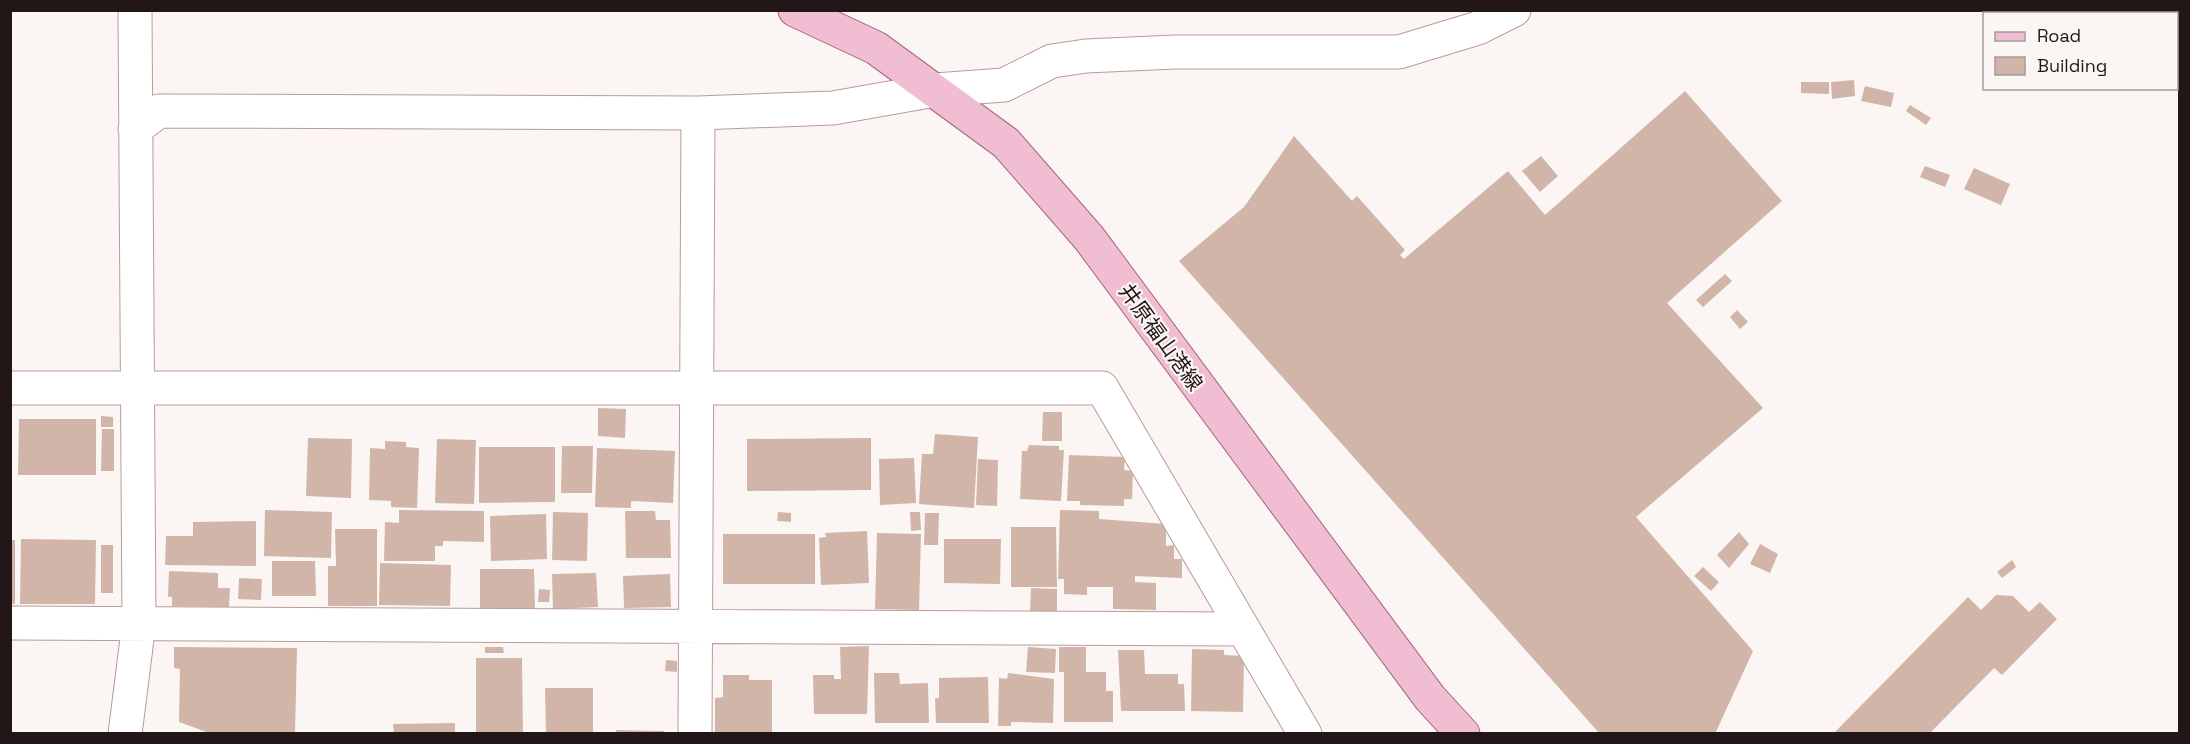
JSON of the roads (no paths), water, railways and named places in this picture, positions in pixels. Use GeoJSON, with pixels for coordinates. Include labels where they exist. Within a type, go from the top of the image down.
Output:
{"type":"FeatureCollection","features":[{"type":"Feature","properties":{"kind":"main road","name":"井原福山港線"},"geometry":{"type":"LineString","coordinates":[[795,10],[876,48],[1006,143],[1089,238],[1430,698],[1463,734]]}},
{"type":"Feature","properties":{"kind":"street"},"geometry":{"type":"LineString","coordinates":[[125,734],[139,623],[135,10]]}},
{"type":"Feature","properties":{"kind":"street"},"geometry":{"type":"LineString","coordinates":[[135,129],[159,111],[698,113],[832,108],[935,90],[1004,85],[1052,61],[1086,56],[1175,52],[1398,52],[1478,28],[1514,10]]}},
{"type":"Feature","properties":{"kind":"street"},"geometry":{"type":"LineString","coordinates":[[695,734],[698,113]]}},
{"type":"Feature","properties":{"kind":"street"},"geometry":{"type":"LineString","coordinates":[[10,388],[696,390],[1102,388],[1305,734]]}},
{"type":"Feature","properties":{"kind":"street"},"geometry":{"type":"LineString","coordinates":[[10,623],[1241,628]]}}]}
